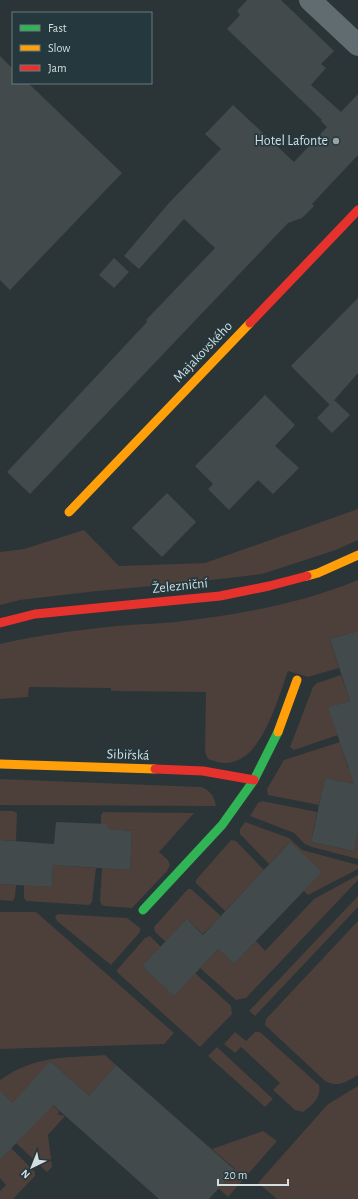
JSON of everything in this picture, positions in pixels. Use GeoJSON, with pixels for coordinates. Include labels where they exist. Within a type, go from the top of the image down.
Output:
{"type":"FeatureCollection","features":[{"type":"Feature","properties":{"kind":"street"},"geometry":{"type":"LineString","coordinates":[[310,0],[358,45]]}},
{"type":"Feature","properties":{"kind":"street","name":"Majakovského"},"geometry":{"type":"LineString","coordinates":[[69,512],[358,210]]}},
{"type":"Feature","properties":{"kind":"street","name":"Železniční"},"geometry":{"type":"LineString","coordinates":[[0,623],[35,614],[220,596],[269,586],[318,572],[358,556]]}},
{"type":"Feature","properties":{"kind":"street"},"geometry":{"type":"LineString","coordinates":[[143,910],[222,825],[254,780],[277,735],[297,680]]}},
{"type":"Feature","properties":{"kind":"street","name":"Sibiřská"},"geometry":{"type":"LineString","coordinates":[[0,764],[203,771],[254,780]]}},
{"type":"Feature","properties":{"kind":"shaded area"},"geometry":{"type":"Polygon","coordinates":[[[358,509],[358,540],[336,550],[262,574],[20,600],[0,605],[0,552],[24,549],[84,530],[119,566],[205,563],[358,509]]]}},
{"type":"Feature","properties":{"kind":"shaded area"},"geometry":{"type":"Polygon","coordinates":[[[358,580],[358,631],[330,639],[339,668],[308,677],[288,671],[275,708],[263,734],[256,745],[247,754],[234,762],[223,763],[208,759],[205,752],[206,692],[111,691],[111,688],[29,687],[28,697],[0,699],[0,644],[73,631],[124,625],[175,622],[245,612],[314,596],[358,580]]]}},
{"type":"Feature","properties":{"kind":"shaded area"},"geometry":{"type":"Polygon","coordinates":[[[341,675],[350,701],[329,707],[338,735],[294,750],[290,747],[313,687],[317,683],[341,675]]]}},
{"type":"Feature","properties":{"kind":"shaded area"},"geometry":{"type":"Polygon","coordinates":[[[340,742],[348,768],[358,765],[358,785],[325,778],[319,805],[268,795],[267,789],[284,760],[340,742]]]}},
{"type":"Feature","properties":{"kind":"shaded area"},"geometry":{"type":"Polygon","coordinates":[[[0,779],[201,787],[212,794],[216,806],[0,805],[0,779]]]}},
{"type":"Feature","properties":{"kind":"shaded area"},"geometry":{"type":"Polygon","coordinates":[[[262,801],[317,812],[311,842],[354,851],[358,831],[358,859],[312,847],[305,844],[294,833],[250,816],[258,803],[262,801]]]}},
{"type":"Feature","properties":{"kind":"shaded area"},"geometry":{"type":"Polygon","coordinates":[[[0,811],[13,811],[17,813],[16,841],[0,840],[0,811]]]}},
{"type":"Feature","properties":{"kind":"shaded area"},"geometry":{"type":"Polygon","coordinates":[[[103,812],[194,813],[159,852],[168,860],[170,865],[167,871],[132,908],[104,906],[100,901],[102,868],[130,870],[132,831],[107,829],[107,825],[101,824],[101,815],[103,812]]]}},
{"type":"Feature","properties":{"kind":"shaded area"},"geometry":{"type":"Polygon","coordinates":[[[245,822],[289,838],[302,850],[358,865],[358,869],[308,895],[304,891],[290,842],[269,864],[240,834],[240,829],[245,822]]]}},
{"type":"Feature","properties":{"kind":"shaded area"},"geometry":{"type":"Polygon","coordinates":[[[231,840],[236,841],[264,870],[225,911],[196,883],[196,880],[231,840]]]}},
{"type":"Feature","properties":{"kind":"shaded area"},"geometry":{"type":"Polygon","coordinates":[[[53,865],[96,868],[92,902],[89,905],[26,901],[24,898],[24,885],[52,887],[53,865]]]}},
{"type":"Feature","properties":{"kind":"shaded area"},"geometry":{"type":"Polygon","coordinates":[[[358,875],[358,880],[246,998],[236,1000],[200,968],[218,949],[234,964],[256,941],[265,951],[314,899],[358,875]]]}},
{"type":"Feature","properties":{"kind":"shaded area"},"geometry":{"type":"Polygon","coordinates":[[[0,884],[16,885],[15,897],[13,901],[0,900],[0,884]]]}},
{"type":"Feature","properties":{"kind":"shaded area"},"geometry":{"type":"Polygon","coordinates":[[[188,889],[191,889],[221,916],[203,934],[187,919],[166,942],[155,932],[154,927],[188,889]]]}},
{"type":"Feature","properties":{"kind":"shaded area"},"geometry":{"type":"Polygon","coordinates":[[[358,896],[358,907],[255,1016],[249,1011],[358,896]]]}},
{"type":"Feature","properties":{"kind":"shaded area"},"geometry":{"type":"Polygon","coordinates":[[[0,912],[36,912],[174,1033],[164,1044],[0,1049],[0,912]]]}},
{"type":"Feature","properties":{"kind":"shaded area"},"geometry":{"type":"Polygon","coordinates":[[[58,914],[127,918],[140,928],[140,932],[111,965],[57,921],[55,917],[58,914]]]}},
{"type":"Feature","properties":{"kind":"shaded area"},"geometry":{"type":"Polygon","coordinates":[[[358,921],[358,1075],[342,1083],[334,1084],[325,1081],[265,1025],[266,1019],[358,921]]]}},
{"type":"Feature","properties":{"kind":"shaded area"},"geometry":{"type":"Polygon","coordinates":[[[150,936],[161,947],[143,967],[174,995],[195,973],[231,1006],[232,1014],[200,1047],[117,972],[117,970],[145,938],[150,936]]]}},
{"type":"Feature","properties":{"kind":"shaded area"},"geometry":{"type":"Polygon","coordinates":[[[235,1032],[246,1041],[255,1032],[260,1032],[319,1085],[320,1089],[316,1101],[303,1112],[295,1110],[273,1090],[280,1083],[241,1047],[235,1053],[224,1044],[235,1032]]]}},
{"type":"Feature","properties":{"kind":"shaded area"},"geometry":{"type":"Polygon","coordinates":[[[217,1047],[273,1099],[265,1107],[208,1056],[217,1047]]]}},
{"type":"Feature","properties":{"kind":"shaded area"},"geometry":{"type":"Polygon","coordinates":[[[105,1055],[116,1065],[89,1096],[50,1061],[30,1085],[60,1112],[57,1114],[65,1116],[48,1135],[52,1167],[47,1172],[16,1143],[35,1123],[3,1094],[0,1096],[0,1080],[13,1072],[38,1062],[51,1059],[105,1055]]]}},
{"type":"Feature","properties":{"kind":"shaded area"},"geometry":{"type":"Polygon","coordinates":[[[358,1086],[358,1199],[277,1199],[258,1183],[328,1104],[358,1086]]]}},
{"type":"Feature","properties":{"kind":"shaded area"},"geometry":{"type":"Polygon","coordinates":[[[263,1131],[277,1141],[228,1197],[218,1188],[235,1169],[212,1149],[263,1131]]]}},
{"type":"Feature","properties":{"kind":"shaded area"},"geometry":{"type":"Polygon","coordinates":[[[11,1148],[35,1172],[35,1176],[13,1199],[0,1199],[0,1191],[6,1185],[0,1178],[0,1160],[11,1148]]]}},
{"type":"Feature","properties":{"kind":"building"},"geometry":{"type":"Polygon","coordinates":[[[247,0],[281,0],[334,51],[321,64],[326,68],[311,85],[341,112],[358,94],[358,155],[312,204],[314,206],[302,218],[288,223],[30,494],[7,472],[147,322],[146,320],[215,248],[184,219],[139,269],[124,256],[168,204],[221,149],[205,134],[233,105],[294,162],[327,127],[321,121],[322,120],[227,29],[240,15],[237,11],[247,0]]]}},
{"type":"Feature","properties":{"kind":"building"},"geometry":{"type":"Polygon","coordinates":[[[0,56],[12,68],[12,84],[29,84],[122,173],[10,290],[0,280],[0,56]]]}},
{"type":"Feature","properties":{"kind":"building"},"geometry":{"type":"Polygon","coordinates":[[[114,258],[129,272],[114,288],[99,275],[114,258]]]}},
{"type":"Feature","properties":{"kind":"building"},"geometry":{"type":"Polygon","coordinates":[[[358,298],[358,373],[330,405],[291,366],[358,298]]]}},
{"type":"Feature","properties":{"kind":"building"},"geometry":{"type":"Polygon","coordinates":[[[265,395],[295,425],[275,446],[299,468],[273,494],[258,480],[229,510],[208,489],[213,484],[195,466],[265,395]]]}},
{"type":"Feature","properties":{"kind":"building"},"geometry":{"type":"Polygon","coordinates":[[[334,400],[350,415],[332,433],[317,418],[334,400]]]}},
{"type":"Feature","properties":{"kind":"building"},"geometry":{"type":"Polygon","coordinates":[[[167,493],[196,522],[162,557],[132,528],[167,493]]]}},
{"type":"Feature","properties":{"kind":"building"},"geometry":{"type":"Polygon","coordinates":[[[358,631],[358,831],[354,851],[311,842],[325,778],[354,784],[328,707],[350,701],[330,639],[358,631]]]}},
{"type":"Feature","properties":{"kind":"building"},"geometry":{"type":"Polygon","coordinates":[[[56,822],[107,824],[108,829],[132,831],[130,870],[53,865],[52,887],[0,884],[0,840],[54,844],[56,822]]]}},
{"type":"Feature","properties":{"kind":"building"},"geometry":{"type":"Polygon","coordinates":[[[290,842],[322,872],[234,964],[218,949],[174,996],[142,966],[187,919],[203,935],[290,842]]]}},
{"type":"Feature","properties":{"kind":"building"},"geometry":{"type":"Polygon","coordinates":[[[50,1061],[89,1096],[116,1065],[235,1170],[209,1199],[159,1199],[53,1105],[0,1160],[0,1091],[13,1103],[50,1061]]]}},
{"type":"Feature","properties":{"kind":"traffic: fast"},"geometry":{"type":"LineString","coordinates":[[143,910],[222,825],[254,780],[278,732]]}},
{"type":"Feature","properties":{"kind":"traffic: slow"},"geometry":{"type":"LineString","coordinates":[[69,512],[250,323]]}},
{"type":"Feature","properties":{"kind":"traffic: slow"},"geometry":{"type":"LineString","coordinates":[[307,576],[318,573],[358,555]]}},
{"type":"Feature","properties":{"kind":"traffic: slow"},"geometry":{"type":"LineString","coordinates":[[278,732],[297,680]]}},
{"type":"Feature","properties":{"kind":"traffic: slow"},"geometry":{"type":"LineString","coordinates":[[0,764],[155,769]]}},
{"type":"Feature","properties":{"kind":"traffic: jam"},"geometry":{"type":"LineString","coordinates":[[250,323],[358,210]]}},
{"type":"Feature","properties":{"kind":"traffic: jam"},"geometry":{"type":"LineString","coordinates":[[0,623],[35,614],[220,596],[269,586],[307,576]]}},
{"type":"Feature","properties":{"kind":"traffic: jam"},"geometry":{"type":"LineString","coordinates":[[155,769],[203,771],[254,780]]}},
{"type":"Feature","properties":{"kind":"place","name":"Hotel Lafonte"},"geometry":{"type":"Point","coordinates":[336,141]}}]}
